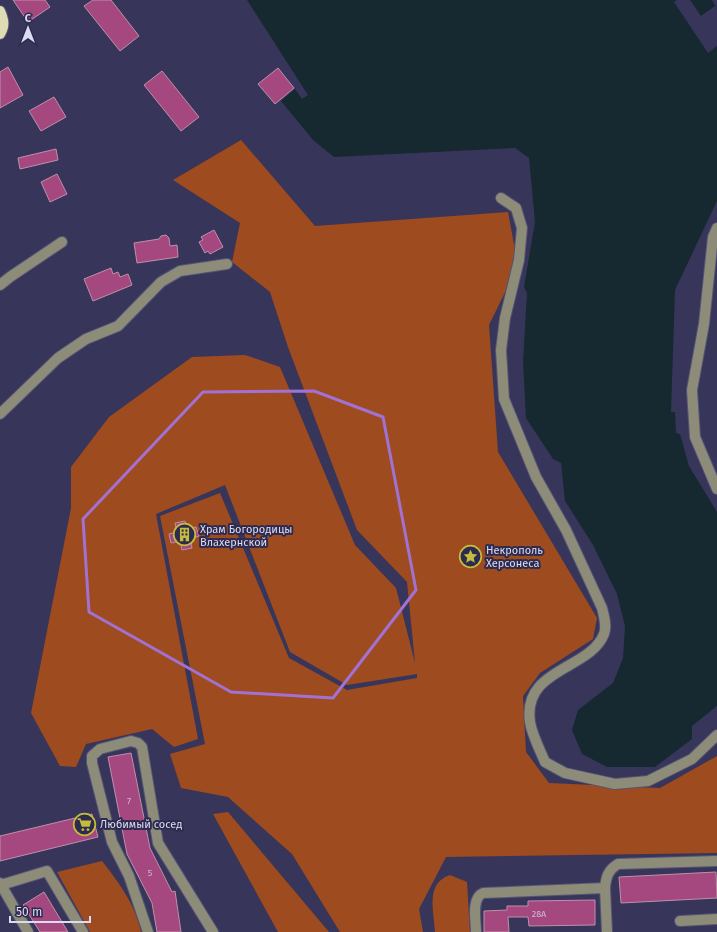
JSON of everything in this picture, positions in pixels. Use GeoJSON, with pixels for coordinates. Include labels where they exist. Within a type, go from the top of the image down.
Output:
{"type":"FeatureCollection","features":[{"type":"Feature","properties":{"kind":"main road"},"geometry":{"type":"LineString","coordinates":[[0,11],[4,25],[0,34]]}},
{"type":"Feature","properties":{"kind":"street"},"geometry":{"type":"LineString","coordinates":[[501,198],[516,208],[522,228],[519,260],[505,318],[502,350],[504,399],[536,477],[569,537],[602,608],[605,620],[605,633],[597,647],[546,679],[536,691],[530,704],[530,722],[545,762],[565,773],[615,784],[648,781],[692,759],[717,735]]}},
{"type":"Feature","properties":{"kind":"street"},"geometry":{"type":"LineString","coordinates":[[717,228],[713,237],[704,324],[692,390],[695,437],[717,489]]}},
{"type":"Feature","properties":{"kind":"street"},"geometry":{"type":"LineString","coordinates":[[0,286],[10,277],[62,242]]}},
{"type":"Feature","properties":{"kind":"street"},"geometry":{"type":"LineString","coordinates":[[0,414],[58,358],[86,339],[118,326],[161,282],[180,271],[228,264]]}},
{"type":"Feature","properties":{"kind":"street"},"geometry":{"type":"LineString","coordinates":[[148,932],[129,876],[112,842],[92,763],[92,756],[100,749],[132,741],[142,747],[158,843],[213,932]]}},
{"type":"Feature","properties":{"kind":"street"},"geometry":{"type":"LineString","coordinates":[[607,932],[606,878],[608,872],[618,864],[717,861]]}},
{"type":"Feature","properties":{"kind":"street"},"geometry":{"type":"LineString","coordinates":[[28,932],[1,884],[46,871],[83,932]]}},
{"type":"Feature","properties":{"kind":"street"},"geometry":{"type":"LineString","coordinates":[[476,932],[476,901],[478,896],[483,893],[605,888]]}},
{"type":"Feature","properties":{"kind":"street"},"geometry":{"type":"LineString","coordinates":[[680,921],[717,919]]}},
{"type":"Feature","properties":{"kind":"highlighted area"},"geometry":{"type":"Polygon","coordinates":[[[314,391],[383,417],[416,590],[333,698],[231,692],[89,612],[83,519],[203,392],[314,391]]]}},
{"type":"Feature","properties":{"kind":"shaded area","name":"Некрополь Херсонеса"},"geometry":{"type":"Polygon","coordinates":[[[241,140],[315,226],[508,212],[518,266],[489,325],[498,452],[597,618],[593,639],[540,673],[523,696],[526,752],[549,783],[660,788],[717,756],[717,853],[446,857],[419,909],[423,932],[340,932],[292,854],[228,797],[181,788],[170,754],[205,744],[160,516],[220,493],[289,658],[347,690],[417,678],[417,674],[347,685],[290,652],[225,485],[156,514],[198,739],[174,747],[152,729],[86,744],[76,767],[60,766],[31,713],[71,508],[71,467],[109,417],[192,357],[245,355],[280,367],[355,545],[396,588],[415,663],[407,582],[357,530],[288,347],[270,292],[232,262],[240,223],[173,180],[241,140]]]}},
{"type":"Feature","properties":{"kind":"shaded area"},"geometry":{"type":"Polygon","coordinates":[[[228,812],[329,932],[278,932],[213,814],[228,812]]]}},
{"type":"Feature","properties":{"kind":"shaded area"},"geometry":{"type":"Polygon","coordinates":[[[102,861],[131,903],[141,932],[90,932],[57,872],[102,861]]]}},
{"type":"Feature","properties":{"kind":"shaded area"},"geometry":{"type":"Polygon","coordinates":[[[450,875],[467,882],[470,932],[435,932],[433,907],[434,891],[437,884],[442,879],[450,875]]]}},
{"type":"Feature","properties":{"kind":"water"},"geometry":{"type":"Polygon","coordinates":[[[247,0],[712,0],[717,9],[717,201],[675,290],[671,412],[675,412],[676,433],[680,434],[689,466],[717,512],[717,706],[692,726],[692,739],[655,767],[607,767],[582,754],[572,730],[578,710],[613,683],[623,658],[625,626],[617,594],[593,545],[565,501],[561,463],[553,459],[526,418],[523,362],[527,293],[524,287],[535,222],[529,158],[515,148],[334,157],[313,140],[281,101],[295,89],[302,99],[308,95],[247,0]]]}},
{"type":"Feature","properties":{"kind":"pier"},"geometry":{"type":"Polygon","coordinates":[[[677,0],[690,0],[701,16],[715,6],[717,9],[717,46],[708,53],[674,2],[677,0]]]}},
{"type":"Feature","properties":{"kind":"building"},"geometry":{"type":"Polygon","coordinates":[[[13,0],[45,0],[50,7],[28,22],[13,0]]]}},
{"type":"Feature","properties":{"kind":"building"},"geometry":{"type":"Polygon","coordinates":[[[93,0],[111,0],[139,36],[120,51],[84,6],[93,0]]]}},
{"type":"Feature","properties":{"kind":"building"},"geometry":{"type":"Polygon","coordinates":[[[8,67],[23,95],[0,108],[0,72],[8,67]]]}},
{"type":"Feature","properties":{"kind":"building"},"geometry":{"type":"Polygon","coordinates":[[[278,68],[294,88],[275,104],[258,84],[278,68]]]}},
{"type":"Feature","properties":{"kind":"building"},"geometry":{"type":"Polygon","coordinates":[[[162,71],[199,117],[181,131],[144,85],[162,71]]]}},
{"type":"Feature","properties":{"kind":"building"},"geometry":{"type":"Polygon","coordinates":[[[54,97],[66,117],[41,131],[29,111],[54,97]]]}},
{"type":"Feature","properties":{"kind":"building"},"geometry":{"type":"Polygon","coordinates":[[[56,149],[58,160],[20,169],[18,158],[56,149]]]}},
{"type":"Feature","properties":{"kind":"building"},"geometry":{"type":"Polygon","coordinates":[[[57,174],[67,194],[50,202],[41,182],[57,174]]]}},
{"type":"Feature","properties":{"kind":"building"},"geometry":{"type":"Polygon","coordinates":[[[214,230],[223,247],[210,254],[208,251],[205,253],[199,242],[203,240],[201,237],[214,230]]]}},
{"type":"Feature","properties":{"kind":"building"},"geometry":{"type":"Polygon","coordinates":[[[166,235],[169,238],[170,246],[177,245],[178,257],[137,263],[134,243],[159,239],[161,236],[166,235]]]}},
{"type":"Feature","properties":{"kind":"building"},"geometry":{"type":"Polygon","coordinates":[[[111,268],[113,274],[118,272],[120,277],[128,274],[132,285],[93,301],[84,279],[111,268]]]}},
{"type":"Feature","properties":{"kind":"building","name":"Храм Богородицы Влахернской"},"geometry":{"type":"Polygon","coordinates":[[[185,521],[188,529],[196,527],[199,536],[190,539],[192,548],[182,550],[180,541],[171,543],[169,534],[177,532],[175,523],[185,521]]]}},
{"type":"Feature","properties":{"kind":"building"},"geometry":{"type":"Polygon","coordinates":[[[131,753],[150,848],[172,892],[175,891],[181,932],[157,932],[152,903],[127,854],[108,757],[131,753]]]}},
{"type":"Feature","properties":{"kind":"building"},"geometry":{"type":"Polygon","coordinates":[[[92,814],[98,837],[0,861],[0,836],[92,814]]]}},
{"type":"Feature","properties":{"kind":"building"},"geometry":{"type":"Polygon","coordinates":[[[716,872],[717,898],[621,903],[619,877],[716,872]]]}},
{"type":"Feature","properties":{"kind":"building"},"geometry":{"type":"Polygon","coordinates":[[[44,892],[68,932],[40,932],[23,905],[44,892]]]}},
{"type":"Feature","properties":{"kind":"building"},"geometry":{"type":"Polygon","coordinates":[[[595,900],[595,925],[529,926],[528,917],[508,917],[509,932],[484,932],[484,911],[507,910],[507,906],[528,906],[528,901],[595,900]]]}},
{"type":"Feature","properties":{"kind":"place","name":"Храм Богородицы Влахернской"},"geometry":{"type":"Point","coordinates":[184,535]}},
{"type":"Feature","properties":{"kind":"place","name":"Некрополь Херсонеса"},"geometry":{"type":"Point","coordinates":[471,556]}},
{"type":"Feature","properties":{"kind":"place","name":"Любимый сосед"},"geometry":{"type":"Point","coordinates":[84,824]}}]}
